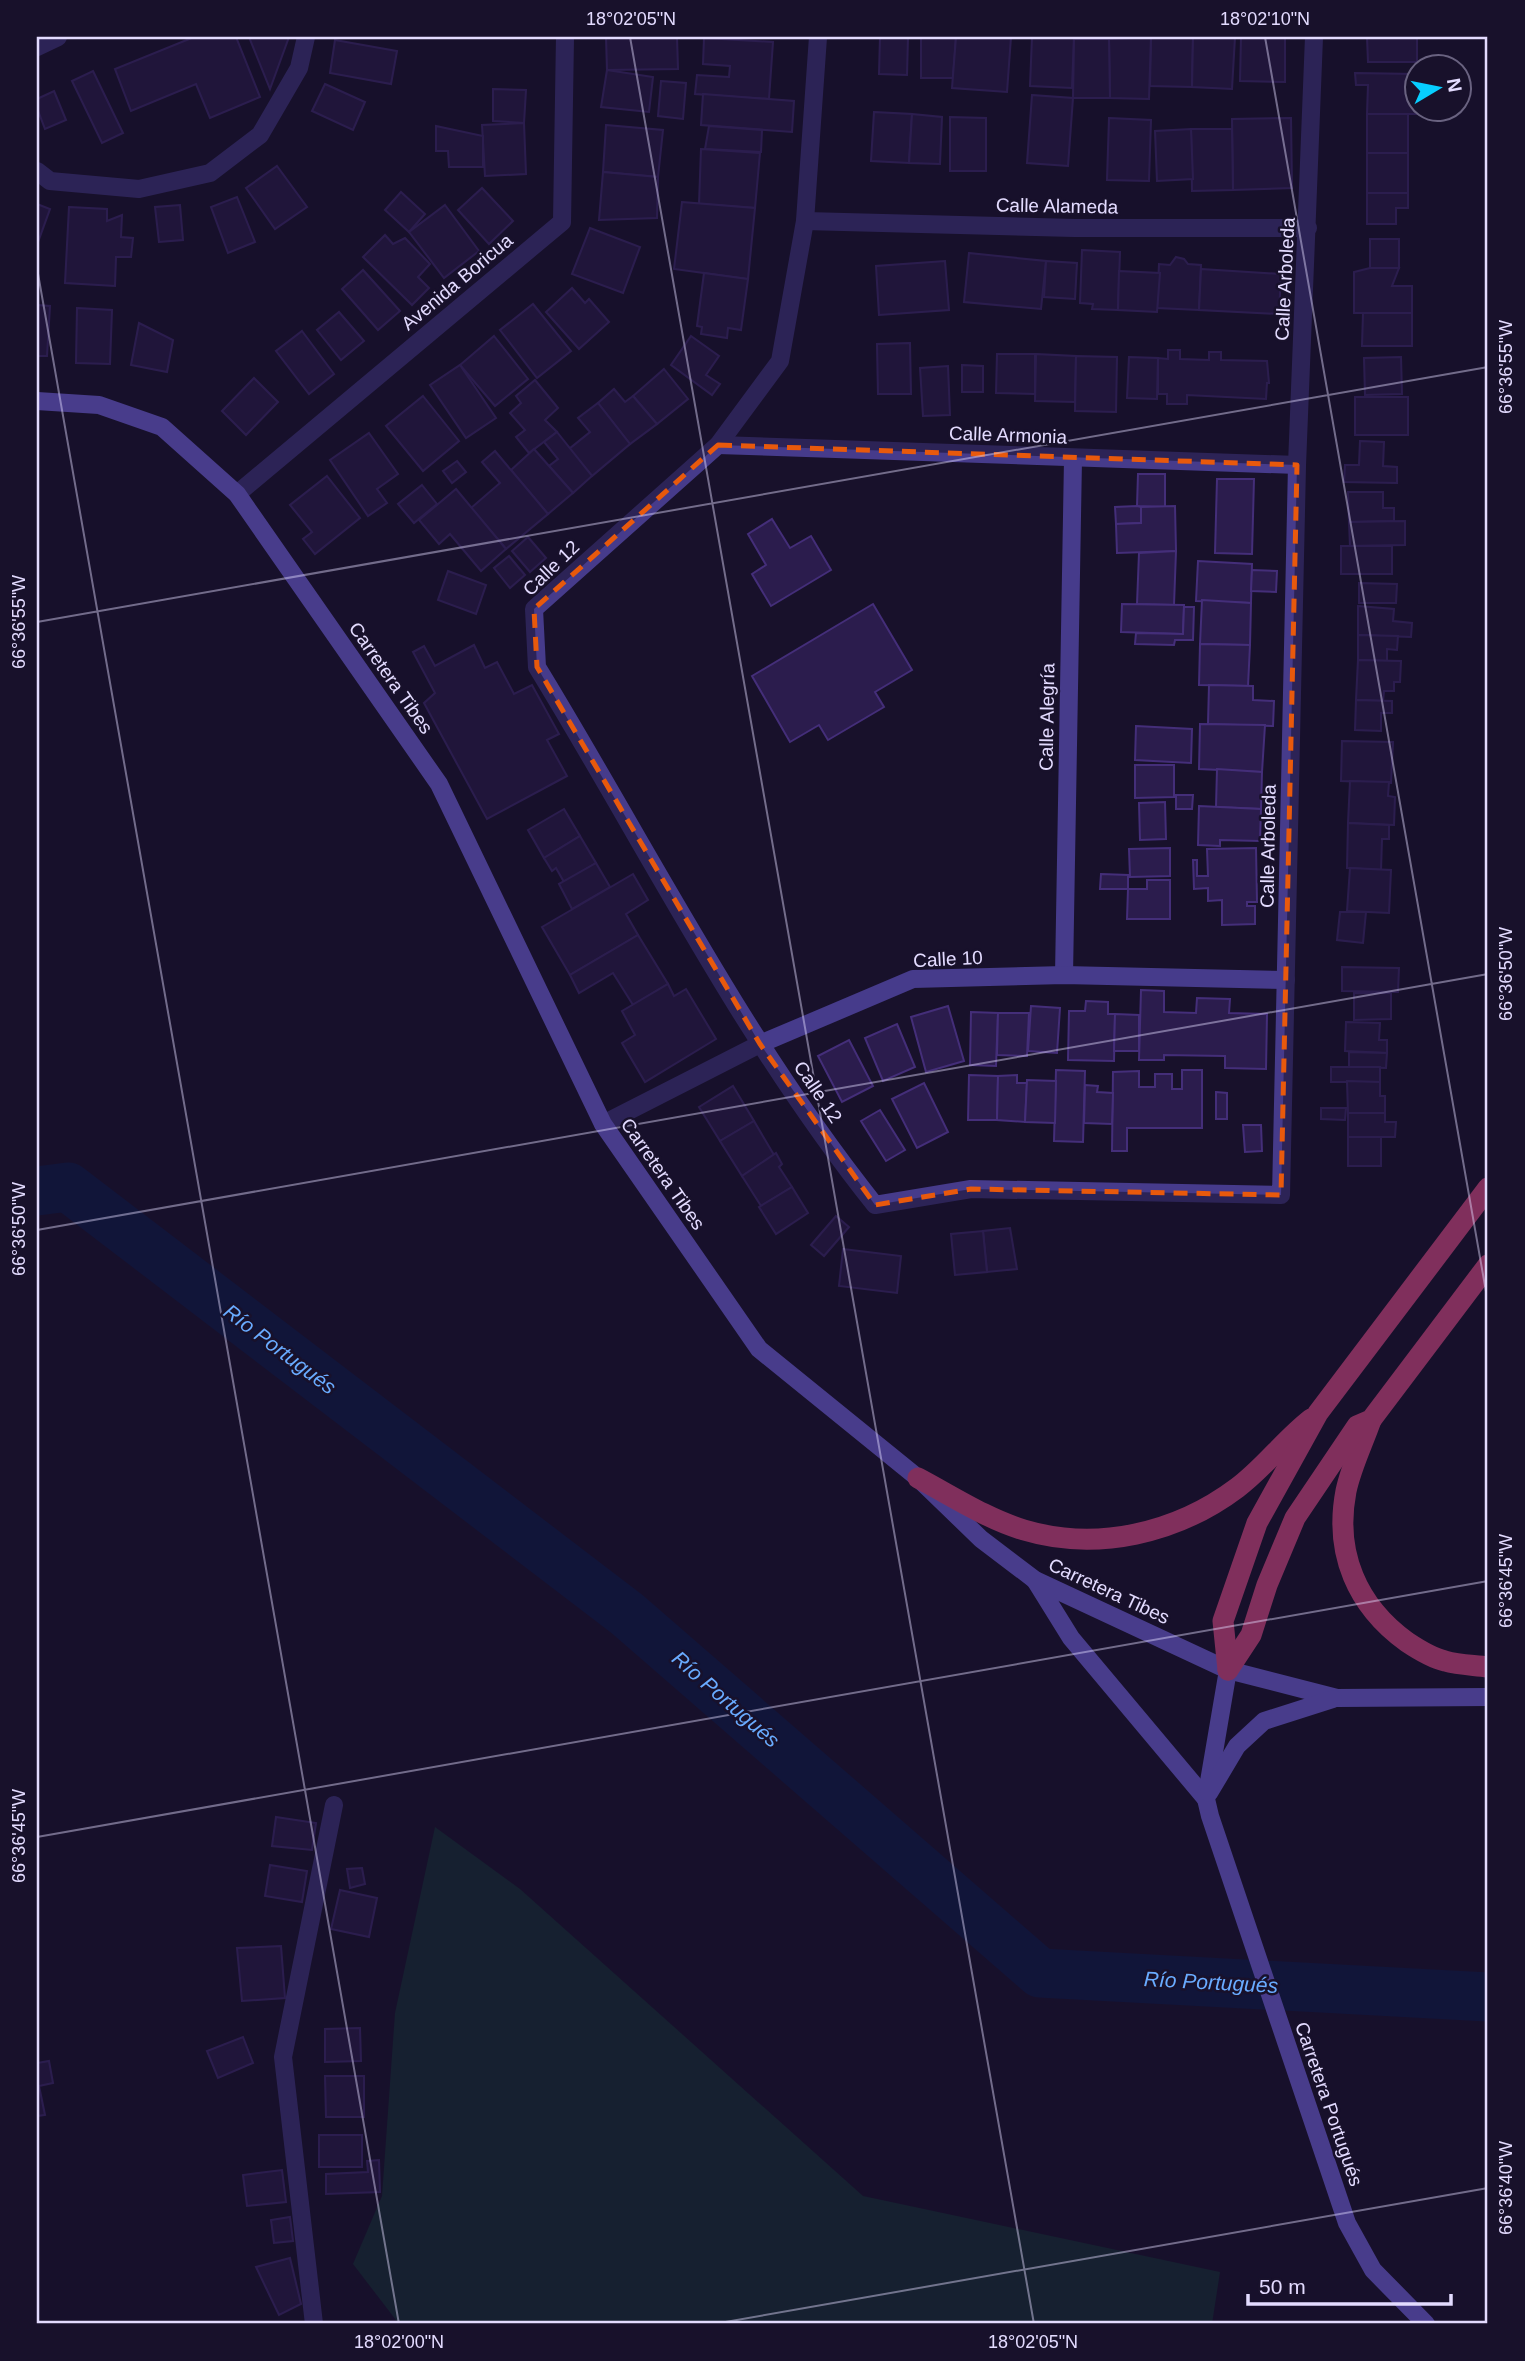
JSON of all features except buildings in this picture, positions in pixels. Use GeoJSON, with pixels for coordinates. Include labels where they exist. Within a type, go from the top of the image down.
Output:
{"type":"FeatureCollection","features":[{"type":"Feature","properties":{"kind":"highway"},"geometry":{"type":"LineString","coordinates":[[1228,1670],[1223,1621],[1236,1576],[1257,1523],[1318,1413],[1488,1188]]}},
{"type":"Feature","properties":{"kind":"highway"},"geometry":{"type":"LineString","coordinates":[[1488,1265],[1371,1420],[1346,1489],[1343,1518],[1352,1576],[1361,1596],[1377,1617],[1420,1650],[1443,1661],[1488,1667]]}},
{"type":"Feature","properties":{"kind":"highway"},"geometry":{"type":"LineString","coordinates":[[918,1478],[1021,1529],[1050,1537],[1087,1539],[1139,1534],[1189,1518],[1216,1503],[1246,1481],[1286,1438],[1318,1413]]}},
{"type":"Feature","properties":{"kind":"highway"},"geometry":{"type":"LineString","coordinates":[[1228,1670],[1251,1635],[1266,1585],[1295,1518],[1357,1426],[1371,1420]]}},
{"type":"Feature","properties":{"kind":"street"},"geometry":{"type":"LineString","coordinates":[[37,47],[58,37]]}},
{"type":"Feature","properties":{"kind":"street"},"geometry":{"type":"LineString","coordinates":[[37,171],[50,181],[139,189],[210,173],[260,135],[299,68],[306,37]]}},
{"type":"Feature","properties":{"kind":"street","name":"Avenida Boricua"},"geometry":{"type":"LineString","coordinates":[[237,494],[562,222],[565,37]]}},
{"type":"Feature","properties":{"kind":"street","name":"Calle 12"},"geometry":{"type":"LineString","coordinates":[[818,37],[805,221],[780,361],[718,445],[534,609],[537,667],[760,1044],[841,1163]]}},
{"type":"Feature","properties":{"kind":"street","name":"Calle Arboleda"},"geometry":{"type":"LineString","coordinates":[[841,1163],[875,1205],[971,1189],[1281,1195],[1297,465],[1314,37]]}},
{"type":"Feature","properties":{"kind":"street","name":"Calle Alameda"},"geometry":{"type":"LineString","coordinates":[[805,221],[1075,228],[1308,228]]}},
{"type":"Feature","properties":{"kind":"street","name":"Carretera Tibes"},"geometry":{"type":"LineString","coordinates":[[37,401],[99,405],[162,427],[237,494],[439,784],[603,1124],[759,1349],[918,1478],[981,1539],[1035,1580],[1228,1670],[1337,1698],[1488,1697]]}},
{"type":"Feature","properties":{"kind":"street","name":"Calle Armonia"},"geometry":{"type":"LineString","coordinates":[[718,445],[1297,465]]}},
{"type":"Feature","properties":{"kind":"street","name":"Calle Alegría"},"geometry":{"type":"LineString","coordinates":[[1064,975],[1073,459]]}},
{"type":"Feature","properties":{"kind":"street","name":"Calle 10"},"geometry":{"type":"LineString","coordinates":[[603,1124],[760,1044],[913,979],[1064,975],[1286,980]]}},
{"type":"Feature","properties":{"kind":"street"},"geometry":{"type":"LineString","coordinates":[[1035,1580],[1071,1638],[1208,1808],[1237,1745],[1264,1721],[1288,1711],[1337,1698]]}},
{"type":"Feature","properties":{"kind":"street","name":"Carretera Portugués"},"geometry":{"type":"LineString","coordinates":[[1228,1670],[1208,1808],[1347,2223],[1373,2270],[1426,2324]]}},
{"type":"Feature","properties":{"kind":"street"},"geometry":{"type":"LineString","coordinates":[[314,2324],[283,2057],[334,1805]]}},
{"type":"Feature","properties":{"kind":"highlighted area"},"geometry":{"type":"Polygon","coordinates":[[[718,445],[1297,465],[1281,1195],[971,1189],[875,1205],[760,1044],[537,667],[534,609],[718,445]]]}},
{"type":"Feature","properties":{"kind":"green space"},"geometry":{"type":"Polygon","coordinates":[[[435,1827],[520,1889],[863,2196],[1220,2272],[1212,2324],[399,2324],[353,2264],[382,2196],[395,2013],[435,1827]]]}},
{"type":"Feature","properties":{"kind":"waterway","name":"Río Portugués"},"geometry":{"type":"LineString","coordinates":[[37,1191],[68,1187],[627,1614],[1040,1973],[1488,1997]]}}]}
